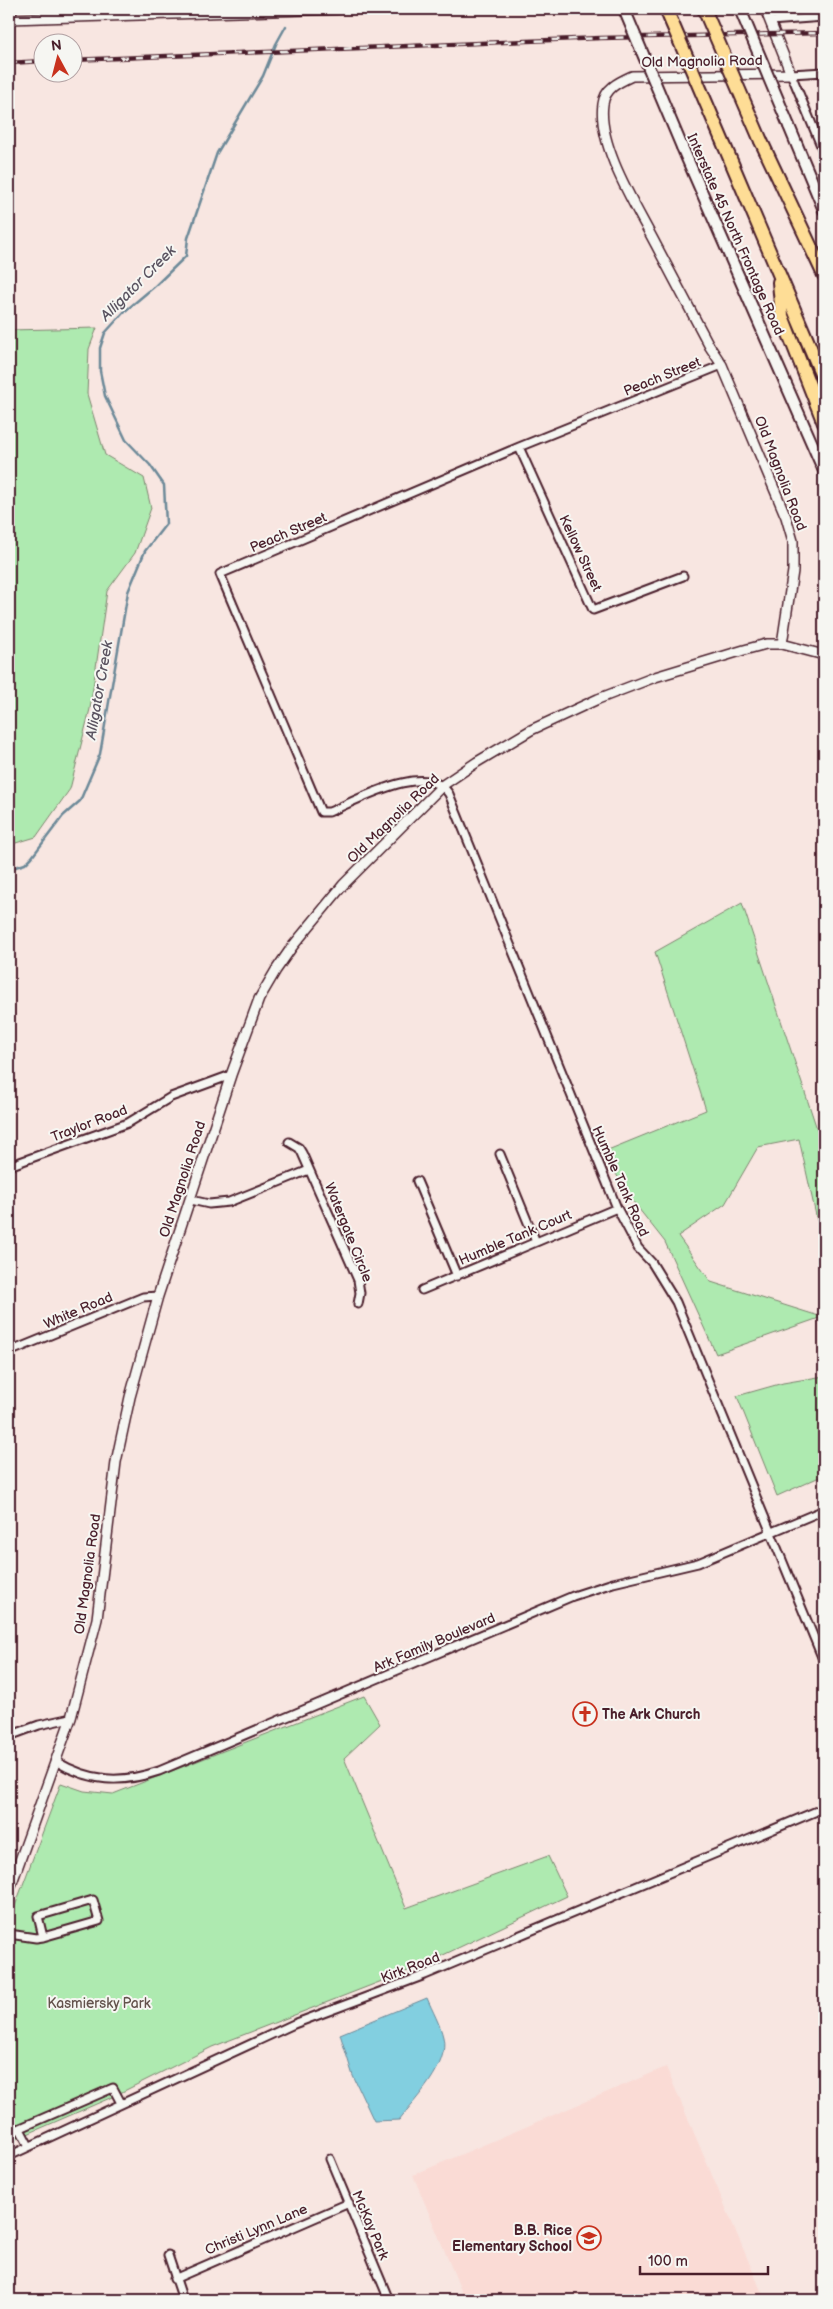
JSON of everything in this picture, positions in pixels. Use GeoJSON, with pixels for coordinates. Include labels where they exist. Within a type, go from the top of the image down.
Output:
{"type":"FeatureCollection","features":[{"type":"Feature","properties":{"kind":"highway"},"geometry":{"type":"LineString","coordinates":[[666,9],[824,380]]}},
{"type":"Feature","properties":{"kind":"highway"},"geometry":{"type":"LineString","coordinates":[[704,9],[761,141],[824,269]]}},
{"type":"Feature","properties":{"kind":"highway"},"geometry":{"type":"LineString","coordinates":[[815,252],[824,275]]}},
{"type":"Feature","properties":{"kind":"highway"},"geometry":{"type":"LineString","coordinates":[[778,270],[782,316],[824,423]]}},
{"type":"Feature","properties":{"kind":"main road","name":"Interstate 45 North Frontage Road"},"geometry":{"type":"LineString","coordinates":[[624,9],[682,148],[824,470]]}},
{"type":"Feature","properties":{"kind":"main road"},"geometry":{"type":"LineString","coordinates":[[740,9],[824,210]]}},
{"type":"Feature","properties":{"kind":"street"},"geometry":{"type":"LineString","coordinates":[[9,19],[100,12],[338,9]]}},
{"type":"Feature","properties":{"kind":"street"},"geometry":{"type":"LineString","coordinates":[[765,9],[824,153]]}},
{"type":"Feature","properties":{"kind":"street"},"geometry":{"type":"LineString","coordinates":[[770,21],[824,17]]}},
{"type":"Feature","properties":{"kind":"street"},"geometry":{"type":"LineString","coordinates":[[791,74],[824,72]]}},
{"type":"Feature","properties":{"kind":"street","name":"Old Magnolia Road"},"geometry":{"type":"LineString","coordinates":[[9,1891],[71,1718],[97,1619],[116,1462],[130,1397],[158,1296],[231,1076],[260,999],[292,947],[343,885],[443,785],[477,762],[531,730],[598,699],[655,677],[744,650],[766,644],[782,644],[793,571],[793,542],[786,517],[722,365],[710,347],[619,175],[604,133],[603,104],[606,94],[616,84],[632,76],[791,74]]}},
{"type":"Feature","properties":{"kind":"street","name":"Peach Street"},"geometry":{"type":"LineString","coordinates":[[443,785],[431,780],[410,781],[329,812],[321,812],[220,574],[518,447],[722,365]]}},
{"type":"Feature","properties":{"kind":"street","name":"Kellow Street"},"geometry":{"type":"LineString","coordinates":[[518,447],[593,610],[683,576]]}},
{"type":"Feature","properties":{"kind":"street"},"geometry":{"type":"LineString","coordinates":[[782,644],[824,656]]}},
{"type":"Feature","properties":{"kind":"street","name":"Humble Tank Road"},"geometry":{"type":"LineString","coordinates":[[443,785],[449,794],[617,1208],[638,1248],[652,1263],[676,1302],[824,1662]]}},
{"type":"Feature","properties":{"kind":"street","name":"Traylor Road"},"geometry":{"type":"LineString","coordinates":[[9,1166],[128,1123],[171,1097],[231,1076]]}},
{"type":"Feature","properties":{"kind":"street","name":"Watergate Circle"},"geometry":{"type":"LineString","coordinates":[[289,1142],[299,1148],[358,1280],[360,1293],[358,1304]]}},
{"type":"Feature","properties":{"kind":"street"},"geometry":{"type":"LineString","coordinates":[[500,1154],[536,1242]]}},
{"type":"Feature","properties":{"kind":"street","name":"Watergate Circle"},"geometry":{"type":"LineString","coordinates":[[191,1200],[208,1204],[229,1202],[310,1170]]}},
{"type":"Feature","properties":{"kind":"street"},"geometry":{"type":"LineString","coordinates":[[417,1181],[457,1276]]}},
{"type":"Feature","properties":{"kind":"street","name":"Humble Tank Court"},"geometry":{"type":"LineString","coordinates":[[422,1290],[617,1208]]}},
{"type":"Feature","properties":{"kind":"street","name":"White Road"},"geometry":{"type":"LineString","coordinates":[[9,1352],[143,1296],[158,1296]]}},
{"type":"Feature","properties":{"kind":"street","name":"Ark Family Boulevard"},"geometry":{"type":"LineString","coordinates":[[55,1761],[86,1776],[102,1780],[146,1776],[159,1772],[566,1599],[613,1583],[698,1563],[824,1510]]}},
{"type":"Feature","properties":{"kind":"street"},"geometry":{"type":"LineString","coordinates":[[9,1736],[71,1718]]}},
{"type":"Feature","properties":{"kind":"street","name":"Kirk Road"},"geometry":{"type":"LineString","coordinates":[[9,2156],[294,2024],[425,1975],[824,1808]]}},
{"type":"Feature","properties":{"kind":"street"},"geometry":{"type":"LineString","coordinates":[[9,1934],[36,1938],[43,1937],[98,1921],[93,1900],[38,1916],[43,1937]]}},
{"type":"Feature","properties":{"kind":"street"},"geometry":{"type":"LineString","coordinates":[[9,2133],[113,2088],[121,2103]]}},
{"type":"Feature","properties":{"kind":"street"},"geometry":{"type":"LineString","coordinates":[[20,2128],[29,2146]]}},
{"type":"Feature","properties":{"kind":"street","name":"McKay Park"},"geometry":{"type":"LineString","coordinates":[[330,2159],[389,2300]]}},
{"type":"Feature","properties":{"kind":"street","name":"Christi Lynn Lane"},"geometry":{"type":"LineString","coordinates":[[174,2279],[348,2203]]}},
{"type":"Feature","properties":{"kind":"street"},"geometry":{"type":"LineString","coordinates":[[168,2255],[174,2279],[183,2300]]}},
{"type":"Feature","properties":{"kind":"shaded area","name":"B.B. Rice Elementary School"},"geometry":{"type":"Polygon","coordinates":[[[666,2067],[765,2300],[465,2300],[413,2175],[666,2067]]]}},
{"type":"Feature","properties":{"kind":"green space"},"geometry":{"type":"Polygon","coordinates":[[[97,328],[89,349],[87,394],[105,455],[144,478],[151,508],[135,553],[107,591],[90,709],[70,789],[36,837],[9,845],[9,330],[97,328]]]}},
{"type":"Feature","properties":{"kind":"green space"},"geometry":{"type":"Polygon","coordinates":[[[742,903],[824,1150],[824,1239],[817,1220],[799,1139],[758,1147],[725,1204],[678,1236],[711,1282],[822,1317],[716,1354],[665,1242],[631,1199],[603,1152],[706,1110],[655,952],[742,903]]]}},
{"type":"Feature","properties":{"kind":"green space"},"geometry":{"type":"Polygon","coordinates":[[[824,1376],[824,1475],[777,1496],[737,1396],[783,1383],[824,1376]]]}},
{"type":"Feature","properties":{"kind":"green space","name":"Kasmiersky Park"},"geometry":{"type":"Polygon","coordinates":[[[364,1696],[380,1724],[344,1758],[406,1908],[548,1856],[567,1896],[418,1967],[212,2047],[110,2098],[9,2142],[9,1922],[61,1783],[84,1791],[113,1794],[364,1696]]]}},
{"type":"Feature","properties":{"kind":"water"},"geometry":{"type":"Polygon","coordinates":[[[427,1998],[443,2037],[444,2048],[441,2059],[430,2081],[399,2120],[374,2121],[353,2076],[340,2034],[427,1998]]]}},
{"type":"Feature","properties":{"kind":"waterway","name":"Alligator Creek"},"geometry":{"type":"LineString","coordinates":[[9,869],[25,864],[63,816],[80,801],[100,754],[128,592],[145,551],[166,524],[164,485],[150,465],[126,440],[105,396],[100,371],[100,348],[105,333],[124,312],[186,256],[188,238],[217,153],[263,76],[276,44],[286,26]]}},
{"type":"Feature","properties":{"kind":"railway"},"geometry":{"type":"LineString","coordinates":[[82,60],[601,38],[824,33]]}},
{"type":"Feature","properties":{"kind":"railway"},"geometry":{"type":"LineString","coordinates":[[9,63],[32,62]]}},
{"type":"Feature","properties":{"kind":"place","name":"The Ark Church"},"geometry":{"type":"Point","coordinates":[585,1714]}},
{"type":"Feature","properties":{"kind":"place","name":"B.B. Rice Elementary School"},"geometry":{"type":"Point","coordinates":[589,2238]}}]}
